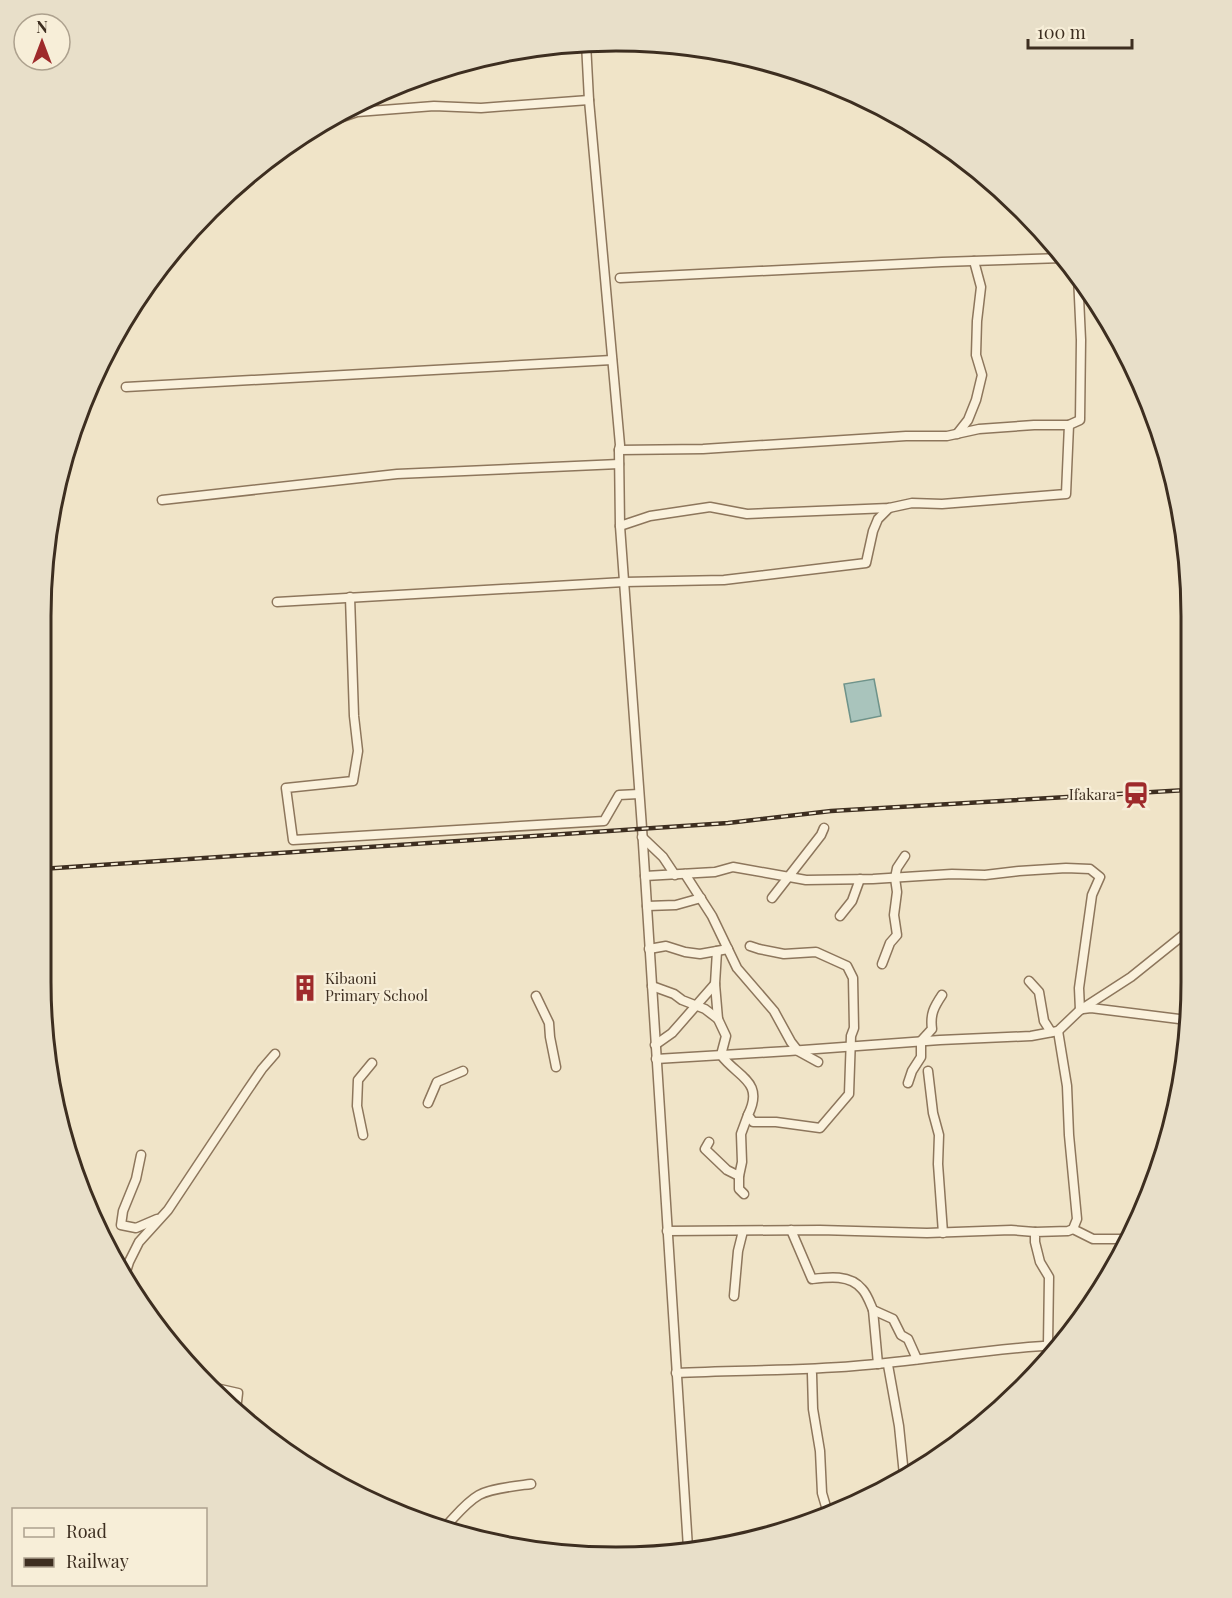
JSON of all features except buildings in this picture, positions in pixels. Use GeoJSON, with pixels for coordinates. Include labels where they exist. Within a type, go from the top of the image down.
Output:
{"type":"FeatureCollection","features":[{"type":"Feature","properties":{"kind":"street"},"geometry":{"type":"LineString","coordinates":[[586,52],[620,445],[620,526],[688,1542]]}},
{"type":"Feature","properties":{"kind":"street"},"geometry":{"type":"LineString","coordinates":[[361,112],[434,106],[481,108],[589,100]]}},
{"type":"Feature","properties":{"kind":"street"},"geometry":{"type":"LineString","coordinates":[[620,278],[1053,258]]}},
{"type":"Feature","properties":{"kind":"street"},"geometry":{"type":"LineString","coordinates":[[957,434],[968,420],[982,375],[976,355],[981,287],[974,261]]}},
{"type":"Feature","properties":{"kind":"street"},"geometry":{"type":"LineString","coordinates":[[619,450],[703,449],[906,436],[947,436],[980,429],[1069,425],[1080,420],[1079,292]]}},
{"type":"Feature","properties":{"kind":"street"},"geometry":{"type":"LineString","coordinates":[[126,387],[612,360]]}},
{"type":"Feature","properties":{"kind":"street"},"geometry":{"type":"LineString","coordinates":[[620,526],[650,516],[710,507],[747,514],[889,508],[912,503],[942,504],[1066,494],[1069,425]]}},
{"type":"Feature","properties":{"kind":"street"},"geometry":{"type":"LineString","coordinates":[[162,500],[397,474],[619,464]]}},
{"type":"Feature","properties":{"kind":"street"},"geometry":{"type":"LineString","coordinates":[[277,602],[624,582],[724,580],[866,563],[878,519],[889,508]]}},
{"type":"Feature","properties":{"kind":"street"},"geometry":{"type":"LineString","coordinates":[[350,597],[354,716],[358,751],[353,781],[286,788],[293,840],[604,821],[619,795],[639,794]]}},
{"type":"Feature","properties":{"kind":"street"},"geometry":{"type":"LineString","coordinates":[[772,898],[790,877],[824,828]]}},
{"type":"Feature","properties":{"kind":"street"},"geometry":{"type":"LineString","coordinates":[[642,837],[701,898],[737,968],[774,1011],[798,1051],[818,1062]]}},
{"type":"Feature","properties":{"kind":"street"},"geometry":{"type":"LineString","coordinates":[[882,964],[890,943],[897,935],[894,915],[897,892],[895,878],[897,868],[905,856]]}},
{"type":"Feature","properties":{"kind":"street"},"geometry":{"type":"LineString","coordinates":[[645,876],[715,872],[733,867],[806,880],[952,874],[985,875],[1066,868],[1090,869],[1100,877],[1092,895],[1079,988],[1080,1010]]}},
{"type":"Feature","properties":{"kind":"street"},"geometry":{"type":"LineString","coordinates":[[840,916],[852,901],[860,879]]}},
{"type":"Feature","properties":{"kind":"street"},"geometry":{"type":"LineString","coordinates":[[647,906],[676,905],[701,898]]}},
{"type":"Feature","properties":{"kind":"street"},"geometry":{"type":"LineString","coordinates":[[656,1059],[1031,1036],[1055,1031],[1080,1010],[1131,977],[1181,936]]}},
{"type":"Feature","properties":{"kind":"street"},"geometry":{"type":"LineString","coordinates":[[748,1115],[753,1122],[776,1122],[820,1128],[849,1094],[850,1047],[854,1028],[853,978],[847,966],[816,952],[784,954],[750,945]]}},
{"type":"Feature","properties":{"kind":"street"},"geometry":{"type":"LineString","coordinates":[[649,949],[666,946],[700,954],[728,949]]}},
{"type":"Feature","properties":{"kind":"street"},"geometry":{"type":"LineString","coordinates":[[717,951],[715,984],[718,1018],[726,1036],[721,1055]]}},
{"type":"Feature","properties":{"kind":"street"},"geometry":{"type":"LineString","coordinates":[[1029,981],[1039,992],[1044,1021],[1055,1031],[1067,1086],[1077,1219],[1073,1229]]}},
{"type":"Feature","properties":{"kind":"street"},"geometry":{"type":"LineString","coordinates":[[655,1045],[672,1033],[715,984]]}},
{"type":"Feature","properties":{"kind":"street"},"geometry":{"type":"LineString","coordinates":[[652,986],[696,1005],[718,1018]]}},
{"type":"Feature","properties":{"kind":"street"},"geometry":{"type":"LineString","coordinates":[[536,996],[549,1023],[556,1067]]}},
{"type":"Feature","properties":{"kind":"street"},"geometry":{"type":"LineString","coordinates":[[908,1083],[921,1057],[921,1041],[932,1029],[932,1010],[942,996]]}},
{"type":"Feature","properties":{"kind":"street"},"geometry":{"type":"LineString","coordinates":[[1080,1010],[1091,1008],[1180,1019]]}},
{"type":"Feature","properties":{"kind":"street"},"geometry":{"type":"LineString","coordinates":[[128,1266],[139,1242],[168,1210],[262,1069],[275,1054]]}},
{"type":"Feature","properties":{"kind":"street"},"geometry":{"type":"LineString","coordinates":[[721,1055],[728,1064],[744,1076],[752,1088],[753,1101],[741,1134],[742,1162],[739,1189],[744,1194]]}},
{"type":"Feature","properties":{"kind":"street"},"geometry":{"type":"LineString","coordinates":[[363,1135],[357,1106],[358,1080],[372,1063]]}},
{"type":"Feature","properties":{"kind":"street"},"geometry":{"type":"LineString","coordinates":[[428,1103],[437,1082],[463,1071]]}},
{"type":"Feature","properties":{"kind":"street"},"geometry":{"type":"LineString","coordinates":[[928,1071],[933,1113],[939,1135],[938,1164],[943,1233]]}},
{"type":"Feature","properties":{"kind":"street"},"geometry":{"type":"LineString","coordinates":[[709,1142],[705,1149],[727,1170],[739,1176]]}},
{"type":"Feature","properties":{"kind":"street"},"geometry":{"type":"LineString","coordinates":[[141,1155],[136,1179],[123,1211],[121,1225],[136,1228],[160,1218]]}},
{"type":"Feature","properties":{"kind":"street"},"geometry":{"type":"LineString","coordinates":[[667,1231],[790,1230],[943,1233],[1011,1230],[1068,1231],[1073,1229],[1093,1239],[1119,1239]]}},
{"type":"Feature","properties":{"kind":"street"},"geometry":{"type":"LineString","coordinates":[[790,1230],[812,1279],[835,1276],[861,1287],[873,1310],[878,1364]]}},
{"type":"Feature","properties":{"kind":"street"},"geometry":{"type":"LineString","coordinates":[[734,1296],[738,1251],[743,1231]]}},
{"type":"Feature","properties":{"kind":"street"},"geometry":{"type":"LineString","coordinates":[[676,1373],[804,1370],[1048,1345],[1049,1277],[1040,1262],[1035,1232]]}},
{"type":"Feature","properties":{"kind":"street"},"geometry":{"type":"LineString","coordinates":[[873,1310],[893,1319],[901,1335],[908,1339],[917,1359]]}},
{"type":"Feature","properties":{"kind":"street"},"geometry":{"type":"LineString","coordinates":[[888,1365],[903,1468]]}},
{"type":"Feature","properties":{"kind":"street"},"geometry":{"type":"LineString","coordinates":[[812,1374],[813,1409],[822,1493],[826,1506]]}},
{"type":"Feature","properties":{"kind":"street"},"geometry":{"type":"LineString","coordinates":[[225,1390],[238,1393],[237,1401]]}},
{"type":"Feature","properties":{"kind":"street"},"geometry":{"type":"LineString","coordinates":[[450,1522],[480,1494],[531,1484]]}},
{"type":"Feature","properties":{"kind":"water"},"geometry":{"type":"Polygon","coordinates":[[[874,679],[881,716],[851,722],[844,684],[874,679]]]}},
{"type":"Feature","properties":{"kind":"railway"},"geometry":{"type":"LineString","coordinates":[[51,868],[728,823],[831,811],[1181,790]]}},
{"type":"Feature","properties":{"kind":"place","name":"Ifakara"},"geometry":{"type":"Point","coordinates":[1136,795]}},
{"type":"Feature","properties":{"kind":"place","name":"Kibaoni Primary School"},"geometry":{"type":"Point","coordinates":[305,988]}}]}
